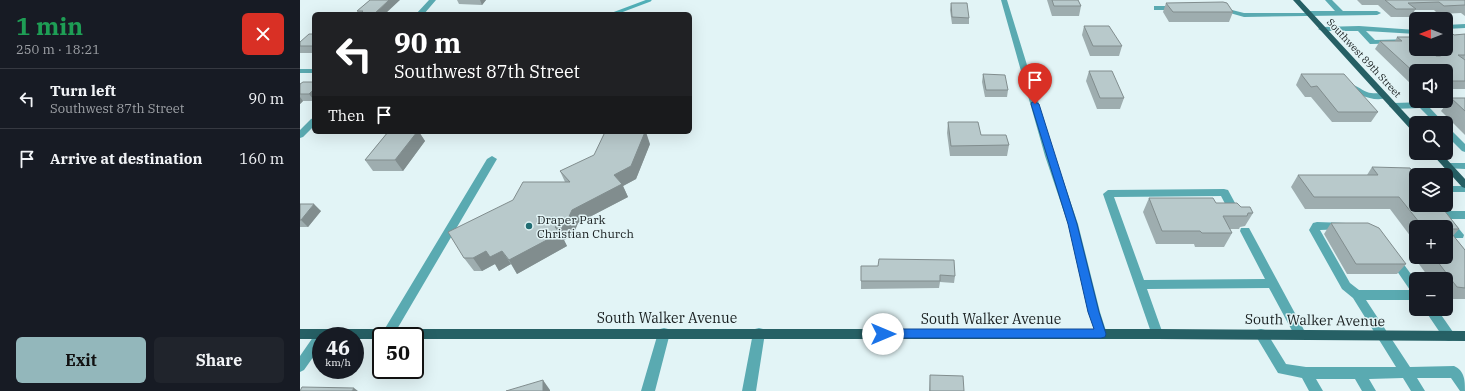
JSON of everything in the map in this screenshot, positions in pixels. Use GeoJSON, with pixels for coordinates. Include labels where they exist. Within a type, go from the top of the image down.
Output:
{"type":"FeatureCollection","features":[{"type":"Feature","properties":{"kind":"main road","name":"Southwest 89th Street"},"geometry":{"type":"LineString","coordinates":[[1296,0],[1409,123]]}},
{"type":"Feature","properties":{"kind":"main road"},"geometry":{"type":"LineString","coordinates":[[1442,160],[1465,185]]}},
{"type":"Feature","properties":{"kind":"main road","name":"South Walker Avenue"},"geometry":{"type":"LineString","coordinates":[[300,334],[312,334]]}},
{"type":"Feature","properties":{"kind":"main road","name":"South Walker Avenue"},"geometry":{"type":"LineString","coordinates":[[424,334],[1300,334],[1465,336]]}},
{"type":"Feature","properties":{"kind":"street"},"geometry":{"type":"LineString","coordinates":[[422,12],[433,0]]}},
{"type":"Feature","properties":{"kind":"street"},"geometry":{"type":"LineString","coordinates":[[1004,0],[1050,156],[1073,224],[1094,312],[1101,334]]}},
{"type":"Feature","properties":{"kind":"street"},"geometry":{"type":"LineString","coordinates":[[1328,0],[1341,13]]}},
{"type":"Feature","properties":{"kind":"street"},"geometry":{"type":"LineString","coordinates":[[1157,8],[1180,8]]}},
{"type":"Feature","properties":{"kind":"street"},"geometry":{"type":"LineString","coordinates":[[1211,8],[1218,8],[1244,15],[1377,13]]}},
{"type":"Feature","properties":{"kind":"street"},"geometry":{"type":"LineString","coordinates":[[1453,28],[1465,26]]}},
{"type":"Feature","properties":{"kind":"street"},"geometry":{"type":"LineString","coordinates":[[1399,30],[1404,27],[1409,27]]}},
{"type":"Feature","properties":{"kind":"street"},"geometry":{"type":"LineString","coordinates":[[1322,28],[1359,28],[1409,31]]}},
{"type":"Feature","properties":{"kind":"street"},"geometry":{"type":"LineString","coordinates":[[1359,28],[1373,42],[1409,43]]}},
{"type":"Feature","properties":{"kind":"street"},"geometry":{"type":"LineString","coordinates":[[1399,30],[1409,39]]}},
{"type":"Feature","properties":{"kind":"street"},"geometry":{"type":"LineString","coordinates":[[1453,30],[1465,32]]}},
{"type":"Feature","properties":{"kind":"street"},"geometry":{"type":"LineString","coordinates":[[300,71],[312,71]]}},
{"type":"Feature","properties":{"kind":"street"},"geometry":{"type":"LineString","coordinates":[[1342,82],[1366,95],[1384,96]]}},
{"type":"Feature","properties":{"kind":"street"},"geometry":{"type":"LineString","coordinates":[[1453,104],[1465,104]]}},
{"type":"Feature","properties":{"kind":"street"},"geometry":{"type":"LineString","coordinates":[[1393,106],[1409,105]]}},
{"type":"Feature","properties":{"kind":"street"},"geometry":{"type":"LineString","coordinates":[[1425,108],[1433,116]]}},
{"type":"Feature","properties":{"kind":"street"},"geometry":{"type":"LineString","coordinates":[[300,134],[312,123]]}},
{"type":"Feature","properties":{"kind":"street"},"geometry":{"type":"LineString","coordinates":[[1453,137],[1465,149]]}},
{"type":"Feature","properties":{"kind":"street"},"geometry":{"type":"LineString","coordinates":[[392,327],[492,159]]}},
{"type":"Feature","properties":{"kind":"street"},"geometry":{"type":"LineString","coordinates":[[1448,166],[1465,166]]}},
{"type":"Feature","properties":{"kind":"street"},"geometry":{"type":"LineString","coordinates":[[1453,189],[1465,189]]}},
{"type":"Feature","properties":{"kind":"street"},"geometry":{"type":"LineString","coordinates":[[1157,334],[1108,194],[1224,192],[1237,216]]}},
{"type":"Feature","properties":{"kind":"street"},"geometry":{"type":"LineString","coordinates":[[1459,235],[1442,215],[1465,215]]}},
{"type":"Feature","properties":{"kind":"street"},"geometry":{"type":"LineString","coordinates":[[1353,226],[1317,226],[1314,230],[1346,286],[1357,295],[1418,391]]}},
{"type":"Feature","properties":{"kind":"street"},"geometry":{"type":"LineString","coordinates":[[1245,231],[1300,334]]}},
{"type":"Feature","properties":{"kind":"street"},"geometry":{"type":"LineString","coordinates":[[1385,246],[1409,280]]}},
{"type":"Feature","properties":{"kind":"street"},"geometry":{"type":"LineString","coordinates":[[1140,285],[1273,284]]}},
{"type":"Feature","properties":{"kind":"street"},"geometry":{"type":"LineString","coordinates":[[1357,295],[1409,296]]}},
{"type":"Feature","properties":{"kind":"street"},"geometry":{"type":"LineString","coordinates":[[1435,316],[1450,336]]}},
{"type":"Feature","properties":{"kind":"street"},"geometry":{"type":"LineString","coordinates":[[648,391],[664,333]]}},
{"type":"Feature","properties":{"kind":"street"},"geometry":{"type":"LineString","coordinates":[[749,391],[759,333]]}},
{"type":"Feature","properties":{"kind":"street"},"geometry":{"type":"LineString","coordinates":[[1261,334],[1282,369],[1306,373],[1454,372],[1465,387]]}},
{"type":"Feature","properties":{"kind":"street"},"geometry":{"type":"LineString","coordinates":[[300,366],[312,349]]}},
{"type":"Feature","properties":{"kind":"street"},"geometry":{"type":"LineString","coordinates":[[1306,373],[1316,391]]}},
{"type":"Feature","properties":{"kind":"street"},"geometry":{"type":"LineString","coordinates":[[1358,373],[1369,391]]}},
{"type":"Feature","properties":{"kind":"building"},"geometry":{"type":"Polygon","coordinates":[[[370,0],[389,0],[376,12],[357,11],[370,0]]]}},
{"type":"Feature","properties":{"kind":"building"},"geometry":{"type":"Polygon","coordinates":[[[1052,0],[1078,0],[1081,6],[1054,6],[1052,0]]]}},
{"type":"Feature","properties":{"kind":"building"},"geometry":{"type":"Polygon","coordinates":[[[1385,0],[1465,0],[1465,5],[1444,6],[1439,2],[1408,3],[1416,9],[1396,9],[1385,0]]]}},
{"type":"Feature","properties":{"kind":"building"},"geometry":{"type":"Polygon","coordinates":[[[951,3],[967,3],[969,18],[952,17],[951,3]]]}},
{"type":"Feature","properties":{"kind":"building"},"geometry":{"type":"Polygon","coordinates":[[[1166,3],[1227,3],[1233,12],[1173,12],[1166,3]]]}},
{"type":"Feature","properties":{"kind":"building"},"geometry":{"type":"Polygon","coordinates":[[[1084,26],[1109,26],[1122,46],[1093,46],[1084,26]]]}},
{"type":"Feature","properties":{"kind":"building"},"geometry":{"type":"Polygon","coordinates":[[[309,34],[312,34],[312,46],[300,46],[300,42],[309,34]]]}},
{"type":"Feature","properties":{"kind":"building"},"geometry":{"type":"Polygon","coordinates":[[[1453,34],[1465,34],[1465,55],[1458,55],[1465,60],[1465,81],[1453,81],[1453,64],[1409,64],[1409,68],[1380,41],[1402,41],[1397,37],[1409,37],[1409,56],[1453,56],[1453,34]]]}},
{"type":"Feature","properties":{"kind":"building"},"geometry":{"type":"Polygon","coordinates":[[[1089,71],[1112,71],[1124,98],[1100,98],[1089,71]]]}},
{"type":"Feature","properties":{"kind":"building"},"geometry":{"type":"Polygon","coordinates":[[[983,74],[1005,75],[1008,90],[986,90],[983,74]]]}},
{"type":"Feature","properties":{"kind":"building"},"geometry":{"type":"Polygon","coordinates":[[[1301,74],[1344,74],[1378,112],[1338,112],[1317,86],[1311,87],[1301,74]]]}},
{"type":"Feature","properties":{"kind":"building"},"geometry":{"type":"Polygon","coordinates":[[[303,82],[312,82],[312,91],[309,94],[300,94],[300,84],[303,82]]]}},
{"type":"Feature","properties":{"kind":"building"},"geometry":{"type":"Polygon","coordinates":[[[1453,98],[1465,98],[1465,111],[1453,100],[1453,98]]]}},
{"type":"Feature","properties":{"kind":"building"},"geometry":{"type":"Polygon","coordinates":[[[948,122],[978,122],[981,135],[1006,135],[1009,145],[951,146],[948,122]]]}},
{"type":"Feature","properties":{"kind":"building"},"geometry":{"type":"Polygon","coordinates":[[[386,134],[415,134],[395,160],[365,160],[386,134]]]}},
{"type":"Feature","properties":{"kind":"building"},"geometry":{"type":"Polygon","coordinates":[[[604,134],[644,134],[631,166],[614,175],[622,184],[572,210],[567,221],[555,227],[560,233],[509,260],[502,251],[490,257],[486,251],[473,258],[464,258],[448,232],[513,200],[523,182],[570,182],[560,171],[594,155],[604,134]]]}},
{"type":"Feature","properties":{"kind":"building"},"geometry":{"type":"Polygon","coordinates":[[[1372,167],[1410,168],[1409,210],[1399,197],[1314,197],[1298,175],[1378,175],[1372,167]]]}},
{"type":"Feature","properties":{"kind":"building"},"geometry":{"type":"Polygon","coordinates":[[[1149,198],[1213,198],[1216,203],[1237,203],[1241,207],[1250,207],[1253,213],[1248,213],[1247,216],[1223,216],[1232,233],[1162,231],[1149,198]]]}},
{"type":"Feature","properties":{"kind":"building"},"geometry":{"type":"Polygon","coordinates":[[[300,204],[314,204],[301,220],[300,220],[300,204]]]}},
{"type":"Feature","properties":{"kind":"building"},"geometry":{"type":"Polygon","coordinates":[[[1411,212],[1446,212],[1452,220],[1417,220],[1411,212]]]}},
{"type":"Feature","properties":{"kind":"building"},"geometry":{"type":"Polygon","coordinates":[[[1453,221],[1459,229],[1453,229],[1453,221]]]}},
{"type":"Feature","properties":{"kind":"building"},"geometry":{"type":"Polygon","coordinates":[[[1331,223],[1368,223],[1379,228],[1406,264],[1356,264],[1331,223]]]}},
{"type":"Feature","properties":{"kind":"building"},"geometry":{"type":"Polygon","coordinates":[[[1453,235],[1465,250],[1465,288],[1457,287],[1453,282],[1453,272],[1446,272],[1439,264],[1453,264],[1453,235]]]}},
{"type":"Feature","properties":{"kind":"building"},"geometry":{"type":"Polygon","coordinates":[[[879,259],[954,260],[955,276],[940,275],[940,281],[861,281],[861,266],[878,266],[879,259]]]}},
{"type":"Feature","properties":{"kind":"building"},"geometry":{"type":"Polygon","coordinates":[[[930,375],[963,376],[964,391],[930,391],[930,375]]]}},
{"type":"Feature","properties":{"kind":"building"},"geometry":{"type":"Polygon","coordinates":[[[543,380],[543,391],[506,391],[543,380]]]}},
{"type":"Feature","properties":{"kind":"building"},"geometry":{"type":"Polygon","coordinates":[[[302,387],[354,388],[352,391],[300,391],[302,387]]]}},
{"type":"Feature","properties":{"kind":"waterway"},"geometry":{"type":"LineString","coordinates":[[618,12],[650,0]]}},
{"type":"Feature","properties":{"kind":"place","name":"Draper Park Christian Church"},"geometry":{"type":"Point","coordinates":[529,226]}},
{"type":"Feature","properties":{"kind":"route"},"geometry":{"type":"LineString","coordinates":[[883,334],[1101,334],[1094,312],[1073,224],[1050,156],[1035,104]]}}]}
